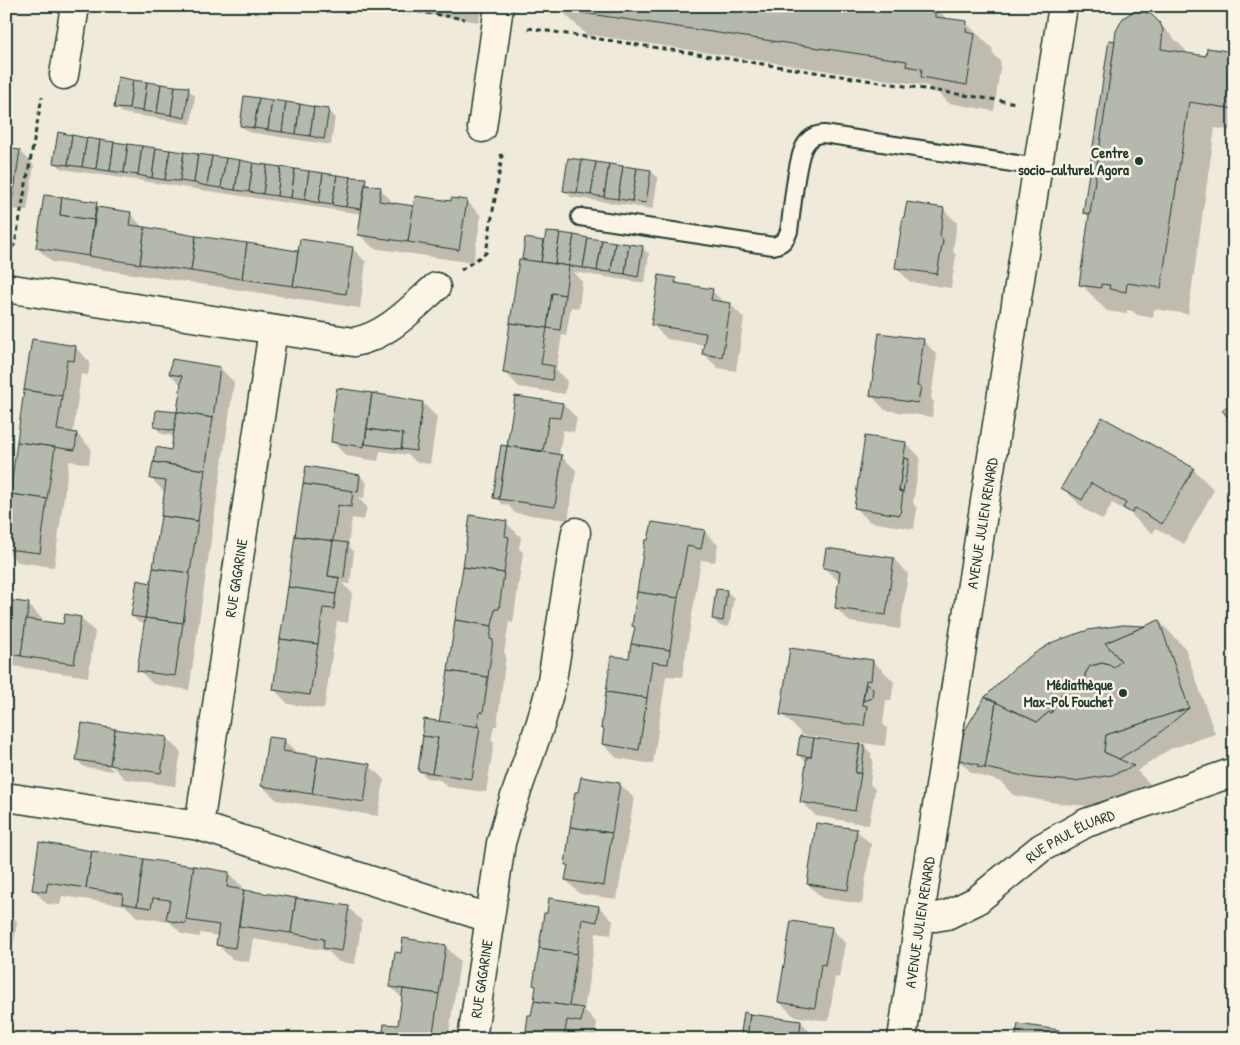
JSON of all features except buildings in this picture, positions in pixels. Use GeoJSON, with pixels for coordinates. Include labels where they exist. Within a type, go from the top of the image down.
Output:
{"type":"FeatureCollection","features":[{"type":"Feature","properties":{"kind":"street"},"geometry":{"type":"LineString","coordinates":[[64,75],[75,6]]}},
{"type":"Feature","properties":{"kind":"street","name":"AVENUE JULIEN RENARD"},"geometry":{"type":"LineString","coordinates":[[902,1039],[1063,6]]}},
{"type":"Feature","properties":{"kind":"street"},"geometry":{"type":"LineString","coordinates":[[482,128],[498,15]]}},
{"type":"Feature","properties":{"kind":"street"},"geometry":{"type":"LineString","coordinates":[[6,288],[354,342],[365,340],[386,330],[436,287]]}},
{"type":"Feature","properties":{"kind":"street","name":"RUE GAGARINE"},"geometry":{"type":"LineString","coordinates":[[199,826],[273,330]]}},
{"type":"Feature","properties":{"kind":"street","name":"RUE GAGARINE"},"geometry":{"type":"LineString","coordinates":[[472,1039],[501,843],[551,686],[576,532]]}},
{"type":"Feature","properties":{"kind":"street","name":"RUE PAUL ÉLUARD"},"geometry":{"type":"LineString","coordinates":[[920,914],[935,917],[947,915],[976,901],[1041,848],[1086,823],[1234,772]]}},
{"type":"Feature","properties":{"kind":"street","name":"RUE GAGARINE"},"geometry":{"type":"LineString","coordinates":[[6,797],[199,826],[489,918]]}},
{"type":"Feature","properties":{"kind":"lane"},"geometry":{"type":"LineString","coordinates":[[580,217],[773,246],[778,245],[784,242],[789,231],[802,150],[810,138],[816,134],[1037,167]]}},
{"type":"Feature","properties":{"kind":"path"},"geometry":{"type":"LineString","coordinates":[[382,6],[498,15],[1047,107]]}},
{"type":"Feature","properties":{"kind":"path"},"geometry":{"type":"LineString","coordinates":[[6,255],[15,244],[45,82],[64,75]]}},
{"type":"Feature","properties":{"kind":"path"},"geometry":{"type":"LineString","coordinates":[[436,287],[486,253],[502,156],[482,128]]}},
{"type":"Feature","properties":{"kind":"place","name":"Centre socio-culturel Agora"},"geometry":{"type":"Point","coordinates":[1139,161]}},
{"type":"Feature","properties":{"kind":"place","name":"Médiathèque Max-Pol Fouchet"},"geometry":{"type":"Point","coordinates":[1123,693]}}]}
